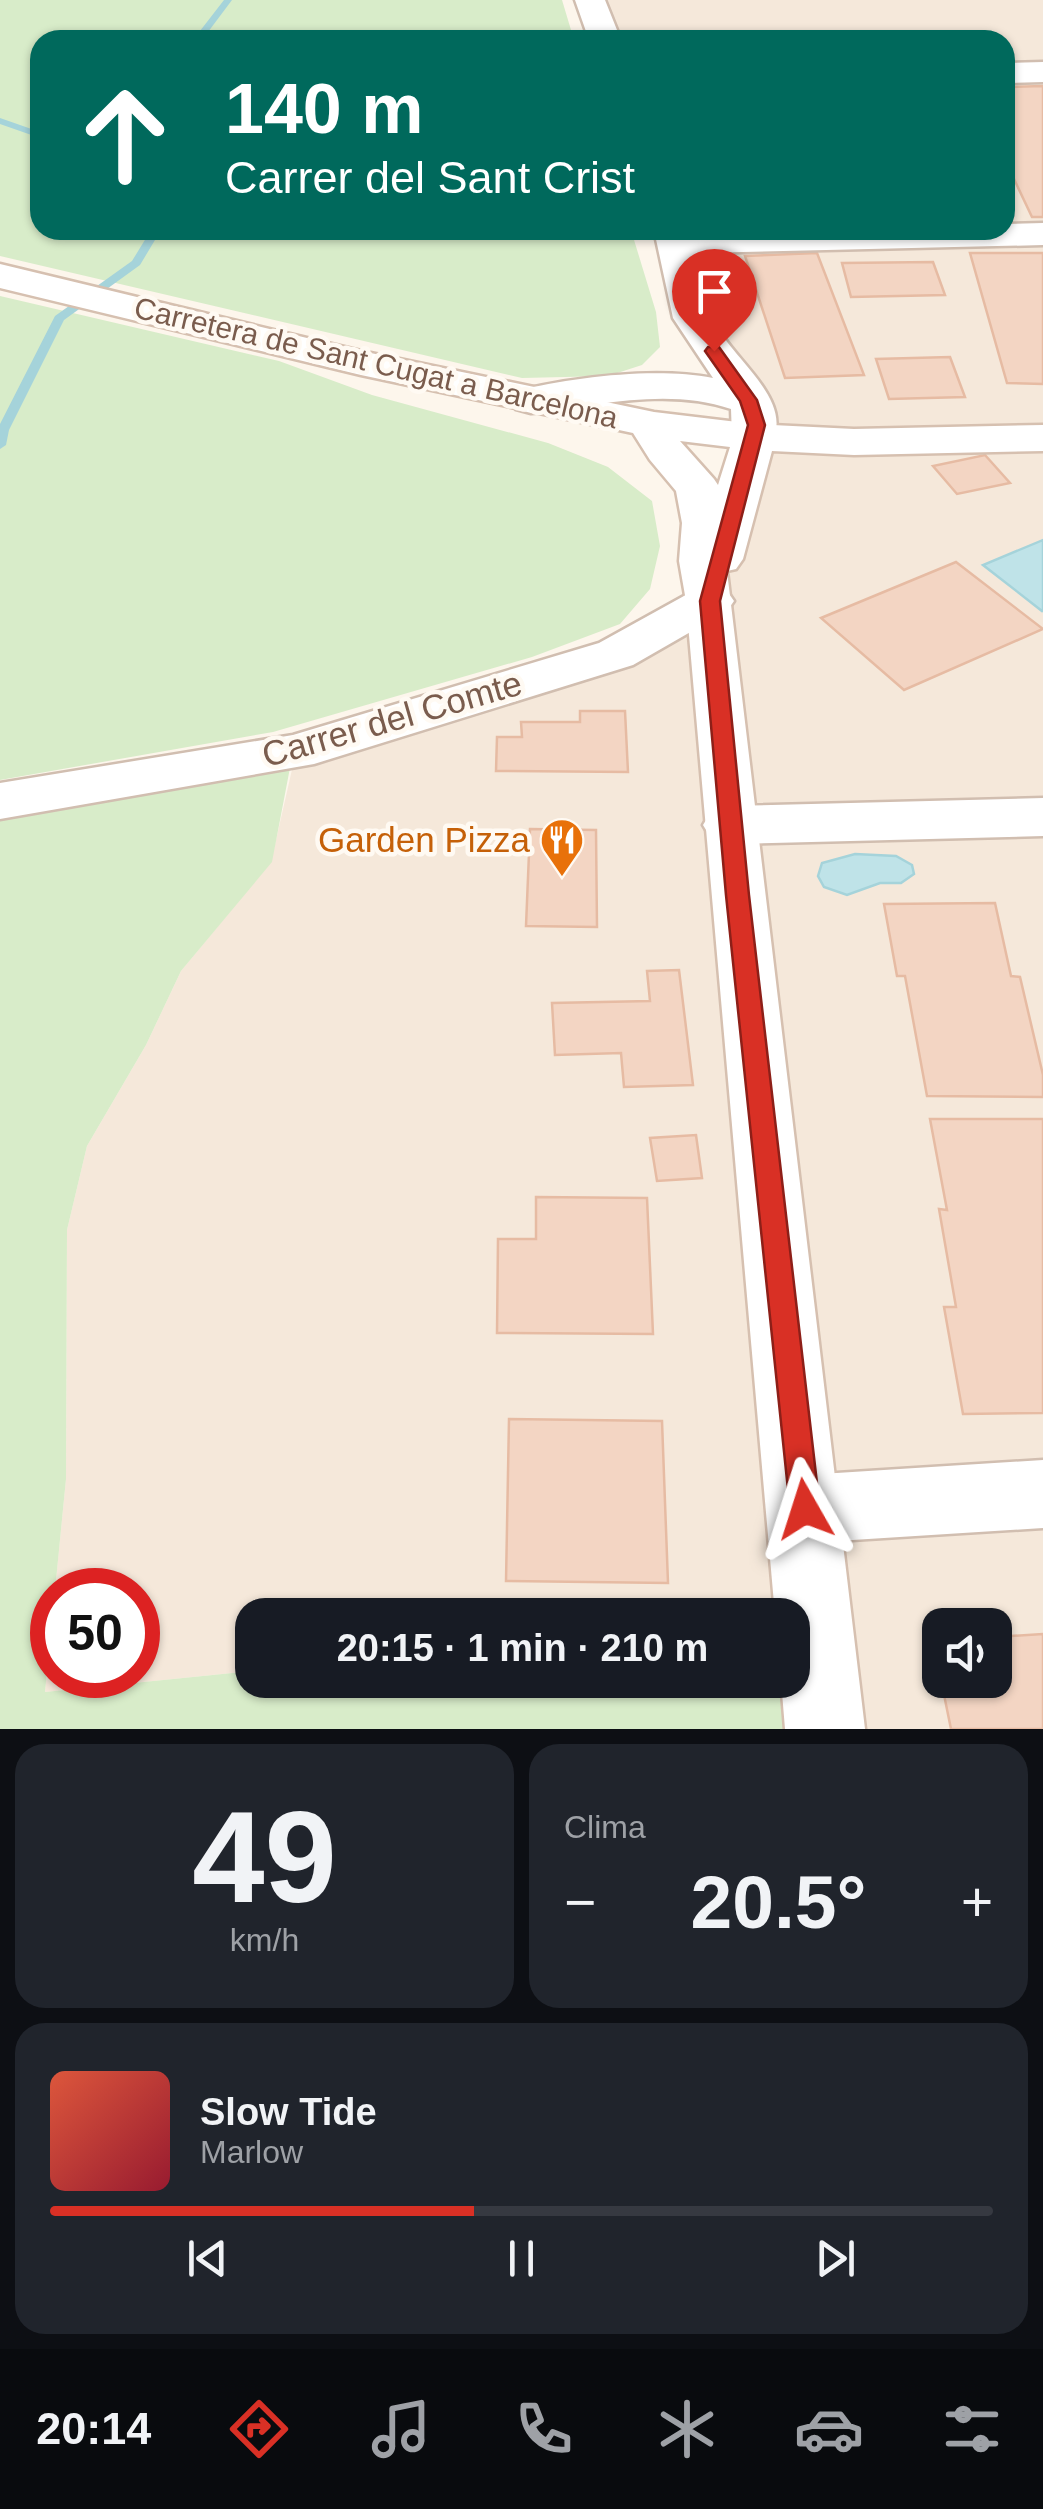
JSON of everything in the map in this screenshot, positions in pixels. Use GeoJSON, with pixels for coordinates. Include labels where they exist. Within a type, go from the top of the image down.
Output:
{"type":"FeatureCollection","features":[{"type":"Feature","properties":{"kind":"main road"},"geometry":{"type":"LineString","coordinates":[[590,0],[601,30]]}},
{"type":"Feature","properties":{"kind":"main road"},"geometry":{"type":"LineString","coordinates":[[1015,73],[1043,72]]}},
{"type":"Feature","properties":{"kind":"main road"},"geometry":{"type":"LineString","coordinates":[[1015,234],[1043,234]]}},
{"type":"Feature","properties":{"kind":"main road"},"geometry":{"type":"LineString","coordinates":[[676,240],[696,326],[751,419],[710,601]]}},
{"type":"Feature","properties":{"kind":"main road","name":"Carretera de Sant Cugat a Barcelona"},"geometry":{"type":"LineString","coordinates":[[0,276],[361,363],[654,425],[751,419]]}},
{"type":"Feature","properties":{"kind":"main road"},"geometry":{"type":"LineString","coordinates":[[696,326],[674,384],[658,404],[655,436],[698,488],[702,508],[702,562],[710,601],[825,1729]]}},
{"type":"Feature","properties":{"kind":"main road"},"geometry":{"type":"LineString","coordinates":[[361,363],[410,384],[603,441],[658,471],[702,508]]}},
{"type":"Feature","properties":{"kind":"main road"},"geometry":{"type":"LineString","coordinates":[[531,400],[674,384],[720,388],[751,419],[854,442],[1043,438]]}},
{"type":"Feature","properties":{"kind":"main road","name":"Carrer del Comte"},"geometry":{"type":"LineString","coordinates":[[0,802],[296,752],[616,654],[710,601]]}},
{"type":"Feature","properties":{"kind":"main road"},"geometry":{"type":"LineString","coordinates":[[730,825],[1043,817]]}},
{"type":"Feature","properties":{"kind":"main road"},"geometry":{"type":"LineString","coordinates":[[805,1509],[1043,1494]]}},
{"type":"Feature","properties":{"kind":"shaded area"},"geometry":{"type":"Polygon","coordinates":[[[590,0],[1043,0],[1043,1729],[825,1729],[810,1677],[810,1598],[235,1598],[235,1673],[160,1680],[160,1568],[57,1568],[66,1479],[67,1230],[87,1146],[146,1045],[181,971],[271,862],[296,752],[616,654],[710,601],[751,449],[677,240],[1015,240],[1015,30],[601,30],[590,0]]]}},
{"type":"Feature","properties":{"kind":"green space"},"geometry":{"type":"Polygon","coordinates":[[[0,0],[562,0],[571,30],[30,30],[30,240],[634,240],[656,312],[660,347],[642,365],[608,376],[522,378],[0,256],[0,0]]]}},
{"type":"Feature","properties":{"kind":"green space"},"geometry":{"type":"Polygon","coordinates":[[[0,296],[279,361],[372,395],[548,443],[608,467],[652,501],[660,546],[650,589],[620,624],[532,657],[273,732],[0,780],[0,296]]]}},
{"type":"Feature","properties":{"kind":"green space"},"geometry":{"type":"Polygon","coordinates":[[[293,752],[272,862],[181,971],[146,1045],[87,1146],[67,1230],[66,1479],[57,1568],[30,1568],[30,1698],[160,1698],[160,1680],[235,1673],[235,1698],[804,1698],[825,1729],[0,1729],[0,798],[293,752]]]}},
{"type":"Feature","properties":{"kind":"water"},"geometry":{"type":"Polygon","coordinates":[[[1043,540],[1043,610],[1042,611],[983,565],[1043,540]]]}},
{"type":"Feature","properties":{"kind":"water"},"geometry":{"type":"Polygon","coordinates":[[[855,854],[896,856],[912,865],[914,874],[901,883],[880,883],[847,895],[824,887],[818,876],[822,863],[855,854]]]}},
{"type":"Feature","properties":{"kind":"building"},"geometry":{"type":"Polygon","coordinates":[[[1043,86],[1043,217],[1032,217],[1015,181],[1015,87],[1043,86]]]}},
{"type":"Feature","properties":{"kind":"building"},"geometry":{"type":"Polygon","coordinates":[[[817,253],[864,375],[785,378],[745,256],[817,253]]]}},
{"type":"Feature","properties":{"kind":"building"},"geometry":{"type":"Polygon","coordinates":[[[970,253],[1043,253],[1043,384],[1007,383],[970,253]]]}},
{"type":"Feature","properties":{"kind":"building"},"geometry":{"type":"Polygon","coordinates":[[[933,262],[945,295],[851,297],[842,263],[933,262]]]}},
{"type":"Feature","properties":{"kind":"building"},"geometry":{"type":"Polygon","coordinates":[[[950,357],[965,397],[889,399],[876,359],[950,357]]]}},
{"type":"Feature","properties":{"kind":"building"},"geometry":{"type":"Polygon","coordinates":[[[985,455],[1010,483],[957,494],[933,466],[985,455]]]}},
{"type":"Feature","properties":{"kind":"building"},"geometry":{"type":"Polygon","coordinates":[[[956,562],[1043,629],[904,690],[821,618],[956,562]]]}},
{"type":"Feature","properties":{"kind":"building"},"geometry":{"type":"Polygon","coordinates":[[[580,711],[625,711],[628,772],[496,771],[497,737],[522,737],[521,722],[580,722],[580,711]]]}},
{"type":"Feature","properties":{"kind":"building","name":"Garden Pizza"},"geometry":{"type":"Polygon","coordinates":[[[530,829],[596,830],[597,927],[526,926],[530,829]]]}},
{"type":"Feature","properties":{"kind":"building"},"geometry":{"type":"Polygon","coordinates":[[[995,903],[1011,976],[1020,977],[1043,1075],[1043,1097],[927,1096],[905,976],[897,976],[884,904],[995,903]]]}},
{"type":"Feature","properties":{"kind":"building"},"geometry":{"type":"Polygon","coordinates":[[[679,970],[693,1085],[624,1087],[621,1053],[555,1055],[552,1003],[650,1001],[647,971],[679,970]]]}},
{"type":"Feature","properties":{"kind":"building"},"geometry":{"type":"Polygon","coordinates":[[[930,1119],[1043,1119],[1043,1413],[963,1414],[944,1307],[956,1307],[939,1209],[947,1210],[930,1119]]]}},
{"type":"Feature","properties":{"kind":"building"},"geometry":{"type":"Polygon","coordinates":[[[696,1135],[702,1178],[657,1181],[650,1138],[696,1135]]]}},
{"type":"Feature","properties":{"kind":"building"},"geometry":{"type":"Polygon","coordinates":[[[536,1197],[647,1198],[653,1334],[497,1333],[498,1239],[536,1239],[536,1197]]]}},
{"type":"Feature","properties":{"kind":"building"},"geometry":{"type":"Polygon","coordinates":[[[509,1419],[662,1421],[668,1583],[506,1581],[509,1419]]]}},
{"type":"Feature","properties":{"kind":"building"},"geometry":{"type":"Polygon","coordinates":[[[1043,1634],[1043,1729],[951,1729],[945,1698],[1012,1698],[1012,1636],[1043,1634]]]}},
{"type":"Feature","properties":{"kind":"waterway"},"geometry":{"type":"LineString","coordinates":[[205,30],[228,0]]}},
{"type":"Feature","properties":{"kind":"waterway"},"geometry":{"type":"LineString","coordinates":[[0,121],[30,132]]}},
{"type":"Feature","properties":{"kind":"waterway"},"geometry":{"type":"LineString","coordinates":[[0,445],[3,430],[59,318],[136,263],[150,240]]}},
{"type":"Feature","properties":{"kind":"place","name":"Garden Pizza"},"geometry":{"type":"Point","coordinates":[562,878]}},
{"type":"Feature","properties":{"kind":"route"},"geometry":{"type":"LineString","coordinates":[[714,351],[756,416],[710,601],[737,895],[805,1509]]}}]}
